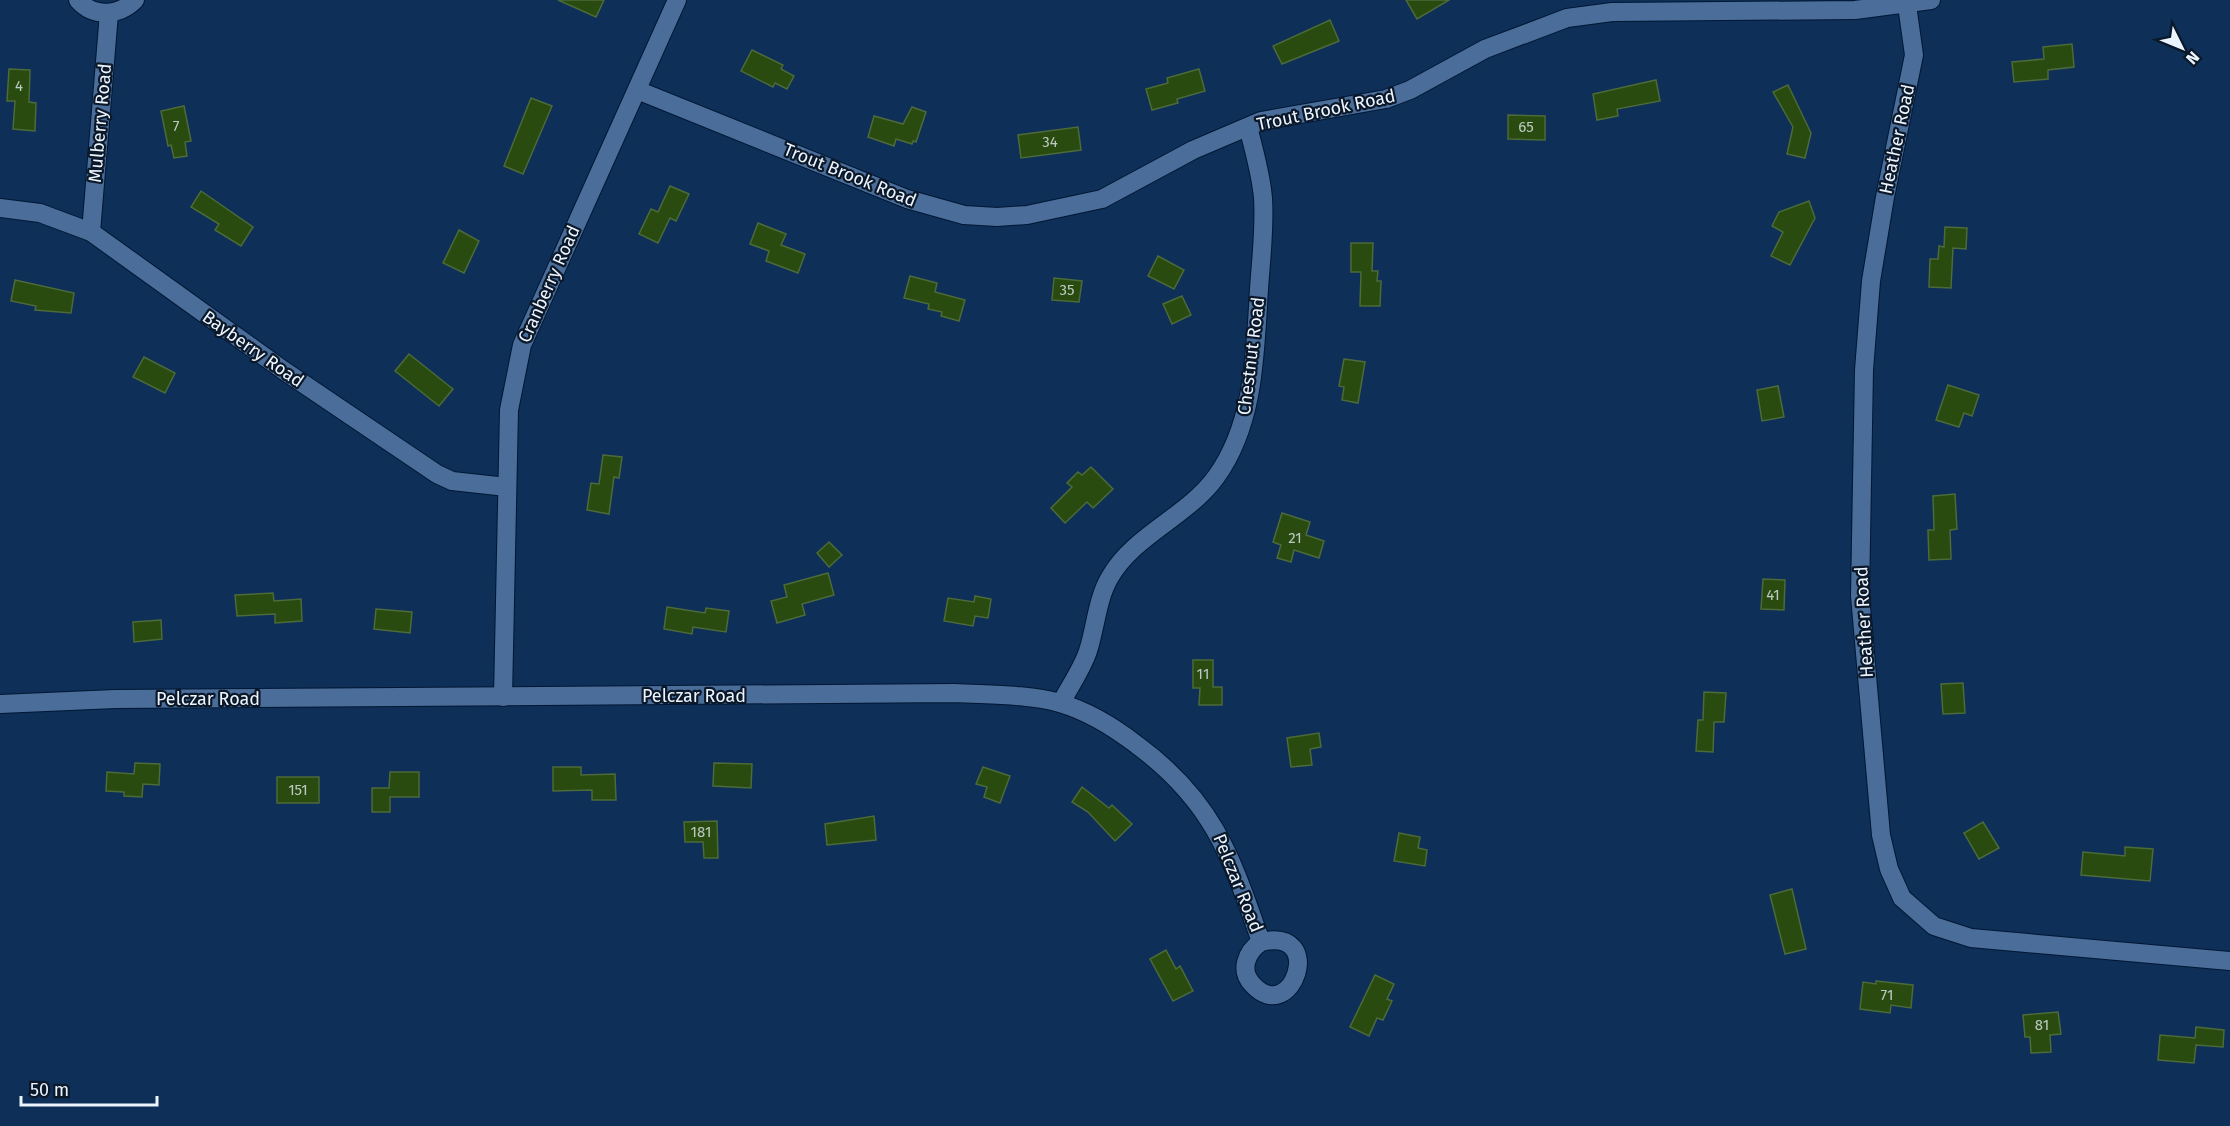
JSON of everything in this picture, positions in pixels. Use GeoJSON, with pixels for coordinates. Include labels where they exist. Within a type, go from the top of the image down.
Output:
{"type":"FeatureCollection","features":[{"type":"Feature","properties":{"kind":"street"},"geometry":{"type":"LineString","coordinates":[[78,0],[94,11],[109,13],[123,10],[135,0]]}},
{"type":"Feature","properties":{"kind":"street","name":"Cranberry Road"},"geometry":{"type":"LineString","coordinates":[[502,697],[509,410],[522,345],[677,0]]}},
{"type":"Feature","properties":{"kind":"street","name":"Trout Brook Road"},"geometry":{"type":"LineString","coordinates":[[638,90],[907,199],[936,209],[997,217],[1046,212],[1102,199],[1193,150],[1248,127],[1270,120],[1386,99],[1410,90],[1485,49],[1567,18],[1589,14],[1855,10],[1907,5],[1931,0]]}},
{"type":"Feature","properties":{"kind":"street","name":"Heather Road"},"geometry":{"type":"LineString","coordinates":[[1907,5],[1914,55],[1885,197],[1871,281],[1862,462],[1860,597],[1881,835],[1889,869],[1902,898],[1934,926],[1971,938],[2230,961]]}},
{"type":"Feature","properties":{"kind":"street","name":"Mulberry Road"},"geometry":{"type":"LineString","coordinates":[[91,232],[109,13]]}},
{"type":"Feature","properties":{"kind":"street","name":"Chestnut Road"},"geometry":{"type":"LineString","coordinates":[[1061,703],[1087,652],[1097,612],[1110,576],[1132,553],[1202,493],[1215,478],[1238,438],[1253,368],[1264,226],[1259,173],[1248,127]]}},
{"type":"Feature","properties":{"kind":"street","name":"Bayberry Road"},"geometry":{"type":"LineString","coordinates":[[0,208],[40,213],[91,232],[237,337],[437,474],[452,481],[507,487]]}},
{"type":"Feature","properties":{"kind":"street","name":"Pelczar Road"},"geometry":{"type":"LineString","coordinates":[[0,704],[115,699],[955,693],[1061,703],[1091,716],[1124,735],[1157,760],[1196,800],[1228,852],[1262,942]]}},
{"type":"Feature","properties":{"kind":"building"},"geometry":{"type":"Polygon","coordinates":[[[558,0],[604,0],[596,17],[558,0]]]}},
{"type":"Feature","properties":{"kind":"building"},"geometry":{"type":"Polygon","coordinates":[[[1406,0],[1449,0],[1417,19],[1406,0]]]}},
{"type":"Feature","properties":{"kind":"building"},"geometry":{"type":"Polygon","coordinates":[[[1330,20],[1339,41],[1282,64],[1273,46],[1330,20]]]}},
{"type":"Feature","properties":{"kind":"building"},"geometry":{"type":"Polygon","coordinates":[[[2072,44],[2074,67],[2048,70],[2048,79],[2014,82],[2012,62],[2044,59],[2043,47],[2072,44]]]}},
{"type":"Feature","properties":{"kind":"building"},"geometry":{"type":"Polygon","coordinates":[[[752,50],[783,65],[781,69],[794,76],[787,89],[775,83],[773,87],[741,71],[752,50]]]}},
{"type":"Feature","properties":{"kind":"building"},"geometry":{"type":"Polygon","coordinates":[[[9,69],[30,70],[29,102],[36,103],[35,131],[13,129],[15,101],[7,101],[9,69]]]}},
{"type":"Feature","properties":{"kind":"building"},"geometry":{"type":"Polygon","coordinates":[[[1199,69],[1205,91],[1177,99],[1178,103],[1152,110],[1146,89],[1168,83],[1167,78],[1199,69]]]}},
{"type":"Feature","properties":{"kind":"building"},"geometry":{"type":"Polygon","coordinates":[[[1656,80],[1660,101],[1617,109],[1618,116],[1597,120],[1593,94],[1656,80]]]}},
{"type":"Feature","properties":{"kind":"building"},"geometry":{"type":"Polygon","coordinates":[[[1788,85],[1811,133],[1805,158],[1787,154],[1793,127],[1773,92],[1788,85]]]}},
{"type":"Feature","properties":{"kind":"building"},"geometry":{"type":"Polygon","coordinates":[[[531,98],[552,106],[523,174],[504,166],[531,98]]]}},
{"type":"Feature","properties":{"kind":"building"},"geometry":{"type":"Polygon","coordinates":[[[184,106],[191,141],[185,142],[187,156],[174,158],[171,145],[168,146],[161,111],[184,106]]]}},
{"type":"Feature","properties":{"kind":"building"},"geometry":{"type":"Polygon","coordinates":[[[912,107],[926,112],[916,142],[913,141],[912,144],[896,139],[894,146],[868,137],[874,116],[903,124],[912,107]]]}},
{"type":"Feature","properties":{"kind":"building"},"geometry":{"type":"Polygon","coordinates":[[[1508,115],[1545,116],[1545,140],[1508,139],[1508,115]]]}},
{"type":"Feature","properties":{"kind":"building"},"geometry":{"type":"Polygon","coordinates":[[[1078,127],[1081,150],[1021,158],[1018,135],[1078,127]]]}},
{"type":"Feature","properties":{"kind":"building"},"geometry":{"type":"Polygon","coordinates":[[[670,186],[689,194],[676,221],[670,218],[658,243],[639,234],[651,209],[658,212],[670,186]]]}},
{"type":"Feature","properties":{"kind":"building"},"geometry":{"type":"Polygon","coordinates":[[[201,191],[253,227],[241,246],[215,230],[219,224],[191,207],[201,191]]]}},
{"type":"Feature","properties":{"kind":"building"},"geometry":{"type":"Polygon","coordinates":[[[1809,201],[1815,218],[1790,265],[1771,256],[1783,232],[1772,226],[1779,212],[1809,201]]]}},
{"type":"Feature","properties":{"kind":"building"},"geometry":{"type":"Polygon","coordinates":[[[758,223],[786,234],[781,245],[805,254],[798,273],[766,261],[769,251],[750,244],[758,223]]]}},
{"type":"Feature","properties":{"kind":"building"},"geometry":{"type":"Polygon","coordinates":[[[1945,227],[1967,228],[1966,249],[1953,248],[1951,288],[1929,287],[1930,259],[1938,259],[1939,246],[1944,247],[1945,227]]]}},
{"type":"Feature","properties":{"kind":"building"},"geometry":{"type":"Polygon","coordinates":[[[459,230],[479,241],[464,273],[443,263],[459,230]]]}},
{"type":"Feature","properties":{"kind":"building"},"geometry":{"type":"Polygon","coordinates":[[[1351,243],[1373,243],[1372,271],[1378,271],[1377,281],[1381,281],[1380,306],[1360,306],[1361,272],[1351,272],[1351,243]]]}},
{"type":"Feature","properties":{"kind":"building"},"geometry":{"type":"Polygon","coordinates":[[[1158,256],[1184,270],[1174,289],[1148,276],[1158,256]]]}},
{"type":"Feature","properties":{"kind":"building"},"geometry":{"type":"Polygon","coordinates":[[[910,276],[937,283],[935,292],[965,300],[959,321],[941,316],[942,312],[928,309],[929,304],[904,298],[910,276]]]}},
{"type":"Feature","properties":{"kind":"building"},"geometry":{"type":"Polygon","coordinates":[[[1054,278],[1082,281],[1079,302],[1052,300],[1054,278]]]}},
{"type":"Feature","properties":{"kind":"building"},"geometry":{"type":"Polygon","coordinates":[[[15,280],[74,293],[71,313],[35,310],[36,306],[11,301],[15,280]]]}},
{"type":"Feature","properties":{"kind":"building"},"geometry":{"type":"Polygon","coordinates":[[[1182,296],[1191,315],[1172,324],[1163,304],[1182,296]]]}},
{"type":"Feature","properties":{"kind":"building"},"geometry":{"type":"Polygon","coordinates":[[[409,354],[453,389],[439,406],[395,371],[409,354]]]}},
{"type":"Feature","properties":{"kind":"building"},"geometry":{"type":"Polygon","coordinates":[[[144,357],[175,373],[165,393],[133,377],[144,357]]]}},
{"type":"Feature","properties":{"kind":"building"},"geometry":{"type":"Polygon","coordinates":[[[1344,359],[1365,362],[1358,403],[1342,400],[1344,387],[1339,386],[1344,359]]]}},
{"type":"Feature","properties":{"kind":"building"},"geometry":{"type":"Polygon","coordinates":[[[1948,385],[1979,395],[1972,416],[1964,413],[1959,427],[1936,420],[1948,385]]]}},
{"type":"Feature","properties":{"kind":"building"},"geometry":{"type":"Polygon","coordinates":[[[1778,386],[1784,417],[1762,421],[1757,390],[1778,386]]]}},
{"type":"Feature","properties":{"kind":"building"},"geometry":{"type":"Polygon","coordinates":[[[603,455],[622,457],[619,478],[614,477],[609,514],[587,510],[591,483],[599,484],[603,455]]]}},
{"type":"Feature","properties":{"kind":"building"},"geometry":{"type":"Polygon","coordinates":[[[1091,467],[1113,489],[1093,508],[1087,502],[1065,523],[1051,508],[1072,487],[1067,483],[1078,472],[1082,475],[1091,467]]]}},
{"type":"Feature","properties":{"kind":"building"},"geometry":{"type":"Polygon","coordinates":[[[1955,494],[1957,529],[1950,530],[1951,559],[1929,560],[1928,530],[1934,530],[1933,496],[1955,494]]]}},
{"type":"Feature","properties":{"kind":"building"},"geometry":{"type":"Polygon","coordinates":[[[1282,513],[1310,522],[1306,535],[1324,541],[1319,558],[1294,550],[1291,562],[1277,558],[1281,545],[1273,542],[1282,513]]]}},
{"type":"Feature","properties":{"kind":"building"},"geometry":{"type":"Polygon","coordinates":[[[829,542],[842,555],[829,567],[817,553],[829,542]]]}},
{"type":"Feature","properties":{"kind":"building"},"geometry":{"type":"Polygon","coordinates":[[[828,573],[834,595],[802,604],[805,615],[777,623],[771,601],[787,597],[784,585],[828,573]]]}},
{"type":"Feature","properties":{"kind":"building"},"geometry":{"type":"Polygon","coordinates":[[[1763,579],[1785,580],[1784,610],[1761,609],[1763,579]]]}},
{"type":"Feature","properties":{"kind":"building"},"geometry":{"type":"Polygon","coordinates":[[[273,593],[274,601],[301,599],[302,621],[275,623],[275,614],[237,616],[235,595],[273,593]]]}},
{"type":"Feature","properties":{"kind":"building"},"geometry":{"type":"Polygon","coordinates":[[[975,596],[991,599],[988,618],[975,616],[973,626],[944,621],[948,598],[974,602],[975,596]]]}},
{"type":"Feature","properties":{"kind":"building"},"geometry":{"type":"Polygon","coordinates":[[[667,607],[705,613],[706,608],[729,611],[726,632],[693,627],[692,634],[664,629],[667,607]]]}},
{"type":"Feature","properties":{"kind":"building"},"geometry":{"type":"Polygon","coordinates":[[[376,609],[412,612],[410,633],[374,629],[376,609]]]}},
{"type":"Feature","properties":{"kind":"building"},"geometry":{"type":"Polygon","coordinates":[[[161,620],[162,639],[134,642],[133,622],[161,620]]]}},
{"type":"Feature","properties":{"kind":"building"},"geometry":{"type":"Polygon","coordinates":[[[1193,660],[1213,660],[1213,687],[1222,687],[1222,705],[1199,705],[1200,688],[1193,688],[1193,660]]]}},
{"type":"Feature","properties":{"kind":"building"},"geometry":{"type":"Polygon","coordinates":[[[1963,683],[1965,713],[1943,714],[1941,684],[1963,683]]]}},
{"type":"Feature","properties":{"kind":"building"},"geometry":{"type":"Polygon","coordinates":[[[1704,692],[1726,693],[1724,722],[1714,722],[1713,752],[1696,751],[1698,720],[1703,720],[1704,692]]]}},
{"type":"Feature","properties":{"kind":"building"},"geometry":{"type":"Polygon","coordinates":[[[1319,733],[1321,747],[1310,749],[1312,765],[1291,767],[1287,738],[1319,733]]]}},
{"type":"Feature","properties":{"kind":"building"},"geometry":{"type":"Polygon","coordinates":[[[135,763],[160,764],[159,785],[143,784],[142,797],[124,796],[124,792],[106,791],[107,772],[134,774],[135,763]]]}},
{"type":"Feature","properties":{"kind":"building"},"geometry":{"type":"Polygon","coordinates":[[[714,763],[752,764],[751,788],[713,786],[714,763]]]}},
{"type":"Feature","properties":{"kind":"building"},"geometry":{"type":"Polygon","coordinates":[[[553,767],[581,767],[581,775],[615,774],[616,800],[592,800],[592,790],[553,791],[553,767]]]}},
{"type":"Feature","properties":{"kind":"building"},"geometry":{"type":"Polygon","coordinates":[[[983,767],[1010,776],[1000,803],[984,797],[987,787],[976,784],[983,767]]]}},
{"type":"Feature","properties":{"kind":"building"},"geometry":{"type":"Polygon","coordinates":[[[390,772],[419,772],[419,797],[390,797],[390,812],[372,812],[372,788],[389,788],[390,772]]]}},
{"type":"Feature","properties":{"kind":"building"},"geometry":{"type":"Polygon","coordinates":[[[277,777],[319,777],[319,803],[277,803],[277,777]]]}},
{"type":"Feature","properties":{"kind":"building"},"geometry":{"type":"Polygon","coordinates":[[[1082,787],[1109,808],[1112,805],[1132,824],[1115,841],[1088,812],[1072,802],[1082,787]]]}},
{"type":"Feature","properties":{"kind":"building"},"geometry":{"type":"Polygon","coordinates":[[[874,816],[876,840],[827,845],[825,824],[874,816]]]}},
{"type":"Feature","properties":{"kind":"building"},"geometry":{"type":"Polygon","coordinates":[[[717,821],[718,858],[704,858],[703,842],[685,842],[684,822],[717,821]]]}},
{"type":"Feature","properties":{"kind":"building"},"geometry":{"type":"Polygon","coordinates":[[[1983,822],[1999,848],[1979,859],[1964,833],[1983,822]]]}},
{"type":"Feature","properties":{"kind":"building"},"geometry":{"type":"Polygon","coordinates":[[[1399,833],[1420,837],[1418,848],[1427,850],[1425,866],[1394,861],[1399,833]]]}},
{"type":"Feature","properties":{"kind":"building"},"geometry":{"type":"Polygon","coordinates":[[[2125,847],[2153,849],[2150,881],[2081,875],[2083,852],[2125,856],[2125,847]]]}},
{"type":"Feature","properties":{"kind":"building"},"geometry":{"type":"Polygon","coordinates":[[[1792,889],[1806,949],[1785,954],[1770,895],[1792,889]]]}},
{"type":"Feature","properties":{"kind":"building"},"geometry":{"type":"Polygon","coordinates":[[[1166,950],[1176,969],[1180,966],[1193,991],[1173,1001],[1150,959],[1166,950]]]}},
{"type":"Feature","properties":{"kind":"building"},"geometry":{"type":"Polygon","coordinates":[[[1375,975],[1394,984],[1387,999],[1392,1001],[1383,1020],[1377,1018],[1369,1036],[1350,1027],[1375,975]]]}},
{"type":"Feature","properties":{"kind":"building"},"geometry":{"type":"Polygon","coordinates":[[[1876,981],[1913,985],[1911,1008],[1891,1005],[1890,1013],[1860,1009],[1863,982],[1876,984],[1876,981]]]}},
{"type":"Feature","properties":{"kind":"building"},"geometry":{"type":"Polygon","coordinates":[[[2058,1012],[2061,1034],[2050,1035],[2051,1052],[2031,1053],[2030,1037],[2025,1037],[2023,1015],[2058,1012]]]}},
{"type":"Feature","properties":{"kind":"building"},"geometry":{"type":"Polygon","coordinates":[[[2196,1027],[2224,1030],[2223,1047],[2196,1045],[2194,1063],[2158,1060],[2160,1035],[2195,1038],[2196,1027]]]}}]}
